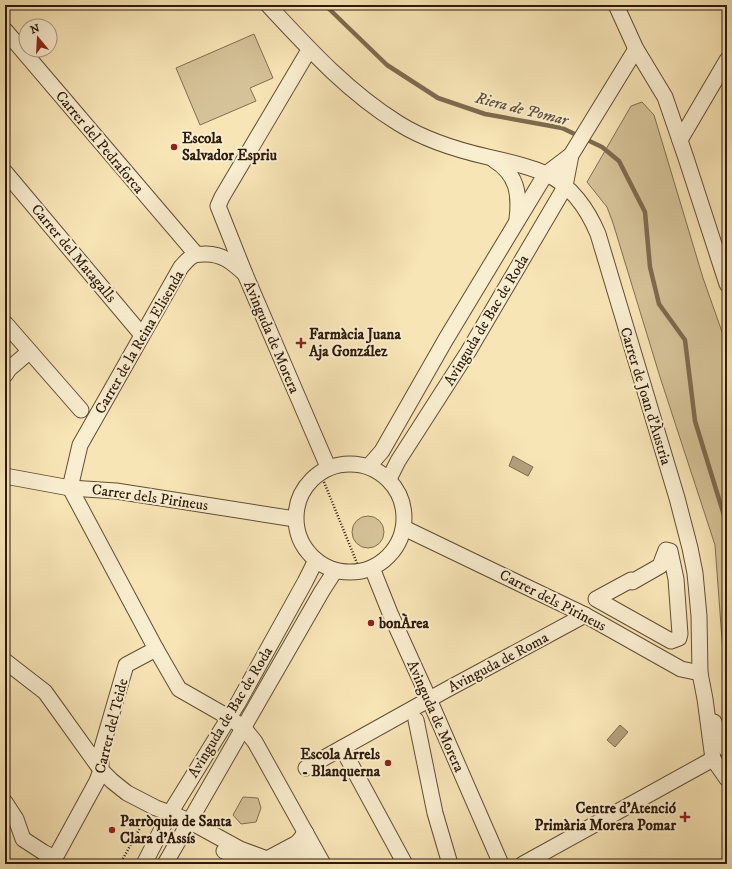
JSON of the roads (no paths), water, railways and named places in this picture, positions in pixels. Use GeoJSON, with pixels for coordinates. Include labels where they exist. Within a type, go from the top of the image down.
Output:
{"type":"FeatureCollection","features":[{"type":"Feature","properties":{"kind":"street","name":"Carrer de Joan d'Àustria"},"geometry":{"type":"LineString","coordinates":[[268,5],[309,50],[377,109],[399,124],[421,135],[457,149],[546,174],[565,186],[580,202],[598,234],[677,498],[690,548],[695,573],[700,673],[713,759],[727,779]]}},
{"type":"Feature","properties":{"kind":"street"},"geometry":{"type":"LineString","coordinates":[[616,5],[636,49],[665,97],[724,260],[727,284]]}},
{"type":"Feature","properties":{"kind":"street","name":"Carrer del Pedraforca"},"geometry":{"type":"LineString","coordinates":[[5,30],[196,254]]}},
{"type":"Feature","properties":{"kind":"street","name":"Avinguda de Bac de Roda"},"geometry":{"type":"LineString","coordinates":[[389,479],[398,461],[468,352],[565,186],[571,155],[636,49]]}},
{"type":"Feature","properties":{"kind":"street","name":"Avinguda de Morera"},"geometry":{"type":"LineString","coordinates":[[309,50],[218,206],[245,274],[328,467]]}},
{"type":"Feature","properties":{"kind":"street"},"geometry":{"type":"LineString","coordinates":[[680,140],[727,60]]}},
{"type":"Feature","properties":{"kind":"street","name":"Avinguda de Bac de Roda"},"geometry":{"type":"LineString","coordinates":[[369,466],[382,451],[446,339],[546,174],[571,155]]}},
{"type":"Feature","properties":{"kind":"street","name":"Carrer de Joan d'Àustria"},"geometry":{"type":"LineString","coordinates":[[490,158],[504,166],[513,179],[518,195],[516,223]]}},
{"type":"Feature","properties":{"kind":"street","name":"Carrer del Matagalls"},"geometry":{"type":"LineString","coordinates":[[5,172],[142,335]]}},
{"type":"Feature","properties":{"kind":"street"},"geometry":{"type":"LineString","coordinates":[[196,254],[211,253],[221,255],[232,262],[245,274]]}},
{"type":"Feature","properties":{"kind":"street","name":"Carrer de la Reina Elisenda"},"geometry":{"type":"LineString","coordinates":[[70,488],[80,445],[181,267],[196,254]]}},
{"type":"Feature","properties":{"kind":"street"},"geometry":{"type":"LineString","coordinates":[[5,323],[81,410]]}},
{"type":"Feature","properties":{"kind":"street"},"geometry":{"type":"LineString","coordinates":[[5,375],[9,369],[29,352]]}},
{"type":"Feature","properties":{"kind":"street"},"geometry":{"type":"LineString","coordinates":[[349,463],[369,466],[389,479],[397,490],[403,504],[405,517],[404,528],[392,554],[372,568],[361,572],[337,571],[316,560],[303,547],[297,534],[295,519],[296,503],[303,488],[320,472],[328,467],[349,463]]}},
{"type":"Feature","properties":{"kind":"street","name":"Carrer dels Pirineus"},"geometry":{"type":"LineString","coordinates":[[5,476],[70,488],[116,491],[295,519]]}},
{"type":"Feature","properties":{"kind":"street"},"geometry":{"type":"LineString","coordinates":[[70,488],[179,689],[228,717],[244,728],[255,742],[305,835],[309,846],[308,852],[287,863],[286,861],[281,864]]}},
{"type":"Feature","properties":{"kind":"street","name":"Carrer dels Pirineus"},"geometry":{"type":"LineString","coordinates":[[404,528],[585,615],[681,669],[700,673]]}},
{"type":"Feature","properties":{"kind":"street"},"geometry":{"type":"LineString","coordinates":[[666,550],[670,552],[676,579],[680,634],[679,638],[671,641],[596,599],[631,580],[632,582],[660,566],[666,550]]}},
{"type":"Feature","properties":{"kind":"street","name":"Avinguda de Bac de Roda"},"geometry":{"type":"LineString","coordinates":[[144,864],[170,813],[238,703],[316,560]]}},
{"type":"Feature","properties":{"kind":"street","name":"Avinguda de Morera"},"geometry":{"type":"LineString","coordinates":[[372,568],[390,613],[430,699],[501,864]]}},
{"type":"Feature","properties":{"kind":"street","name":"Avinguda de Bac de Roda"},"geometry":{"type":"LineString","coordinates":[[165,864],[191,823],[322,591],[333,574],[337,571]]}},
{"type":"Feature","properties":{"kind":"street","name":"Avinguda de Roma"},"geometry":{"type":"LineString","coordinates":[[306,768],[585,615]]}},
{"type":"Feature","properties":{"kind":"street","name":"Carrer del Teide"},"geometry":{"type":"LineString","coordinates":[[5,802],[16,819],[23,839],[55,858],[97,781],[101,770],[101,751],[126,666],[156,649]]}},
{"type":"Feature","properties":{"kind":"street"},"geometry":{"type":"LineString","coordinates":[[5,661],[45,692],[101,770],[112,781],[128,793],[156,808],[191,823],[266,862],[297,843],[305,835]]}},
{"type":"Feature","properties":{"kind":"street","name":"Carrer de Joan d'Àustria"},"geometry":{"type":"LineString","coordinates":[[705,699],[722,744],[727,750]]}},
{"type":"Feature","properties":{"kind":"street"},"geometry":{"type":"LineString","coordinates":[[416,720],[436,812],[450,864]]}},
{"type":"Feature","properties":{"kind":"street"},"geometry":{"type":"LineString","coordinates":[[249,864],[189,833],[191,823],[235,752],[240,748],[247,746],[253,748],[258,753],[323,864]]}},
{"type":"Feature","properties":{"kind":"street"},"geometry":{"type":"LineString","coordinates":[[342,748],[405,864]]}},
{"type":"Feature","properties":{"kind":"street"},"geometry":{"type":"LineString","coordinates":[[523,864],[713,759]]}},
{"type":"Feature","properties":{"kind":"waterway","name":"Riera de Pomar"},"geometry":{"type":"LineString","coordinates":[[325,5],[387,65],[438,98],[485,114],[562,128],[602,147],[619,161],[645,212],[650,267],[659,304],[685,340],[695,421],[727,525]]}},
{"type":"Feature","properties":{"kind":"place","name":"Escola Salvador Espriu"},"geometry":{"type":"Point","coordinates":[174,147]}},
{"type":"Feature","properties":{"kind":"place","name":"Farmàcia Juana Aja González"},"geometry":{"type":"Point","coordinates":[301,343]}},
{"type":"Feature","properties":{"kind":"place","name":"bonÀrea"},"geometry":{"type":"Point","coordinates":[371,623]}},
{"type":"Feature","properties":{"kind":"place","name":"Escola Arrels - Blanquerna"},"geometry":{"type":"Point","coordinates":[388,763]}},
{"type":"Feature","properties":{"kind":"place","name":"Centre d'Atenció Primària Morera Pomar"},"geometry":{"type":"Point","coordinates":[685,817]}},
{"type":"Feature","properties":{"kind":"place","name":"Parròquia de Santa Clara d'Assís"},"geometry":{"type":"Point","coordinates":[112,830]}}]}
